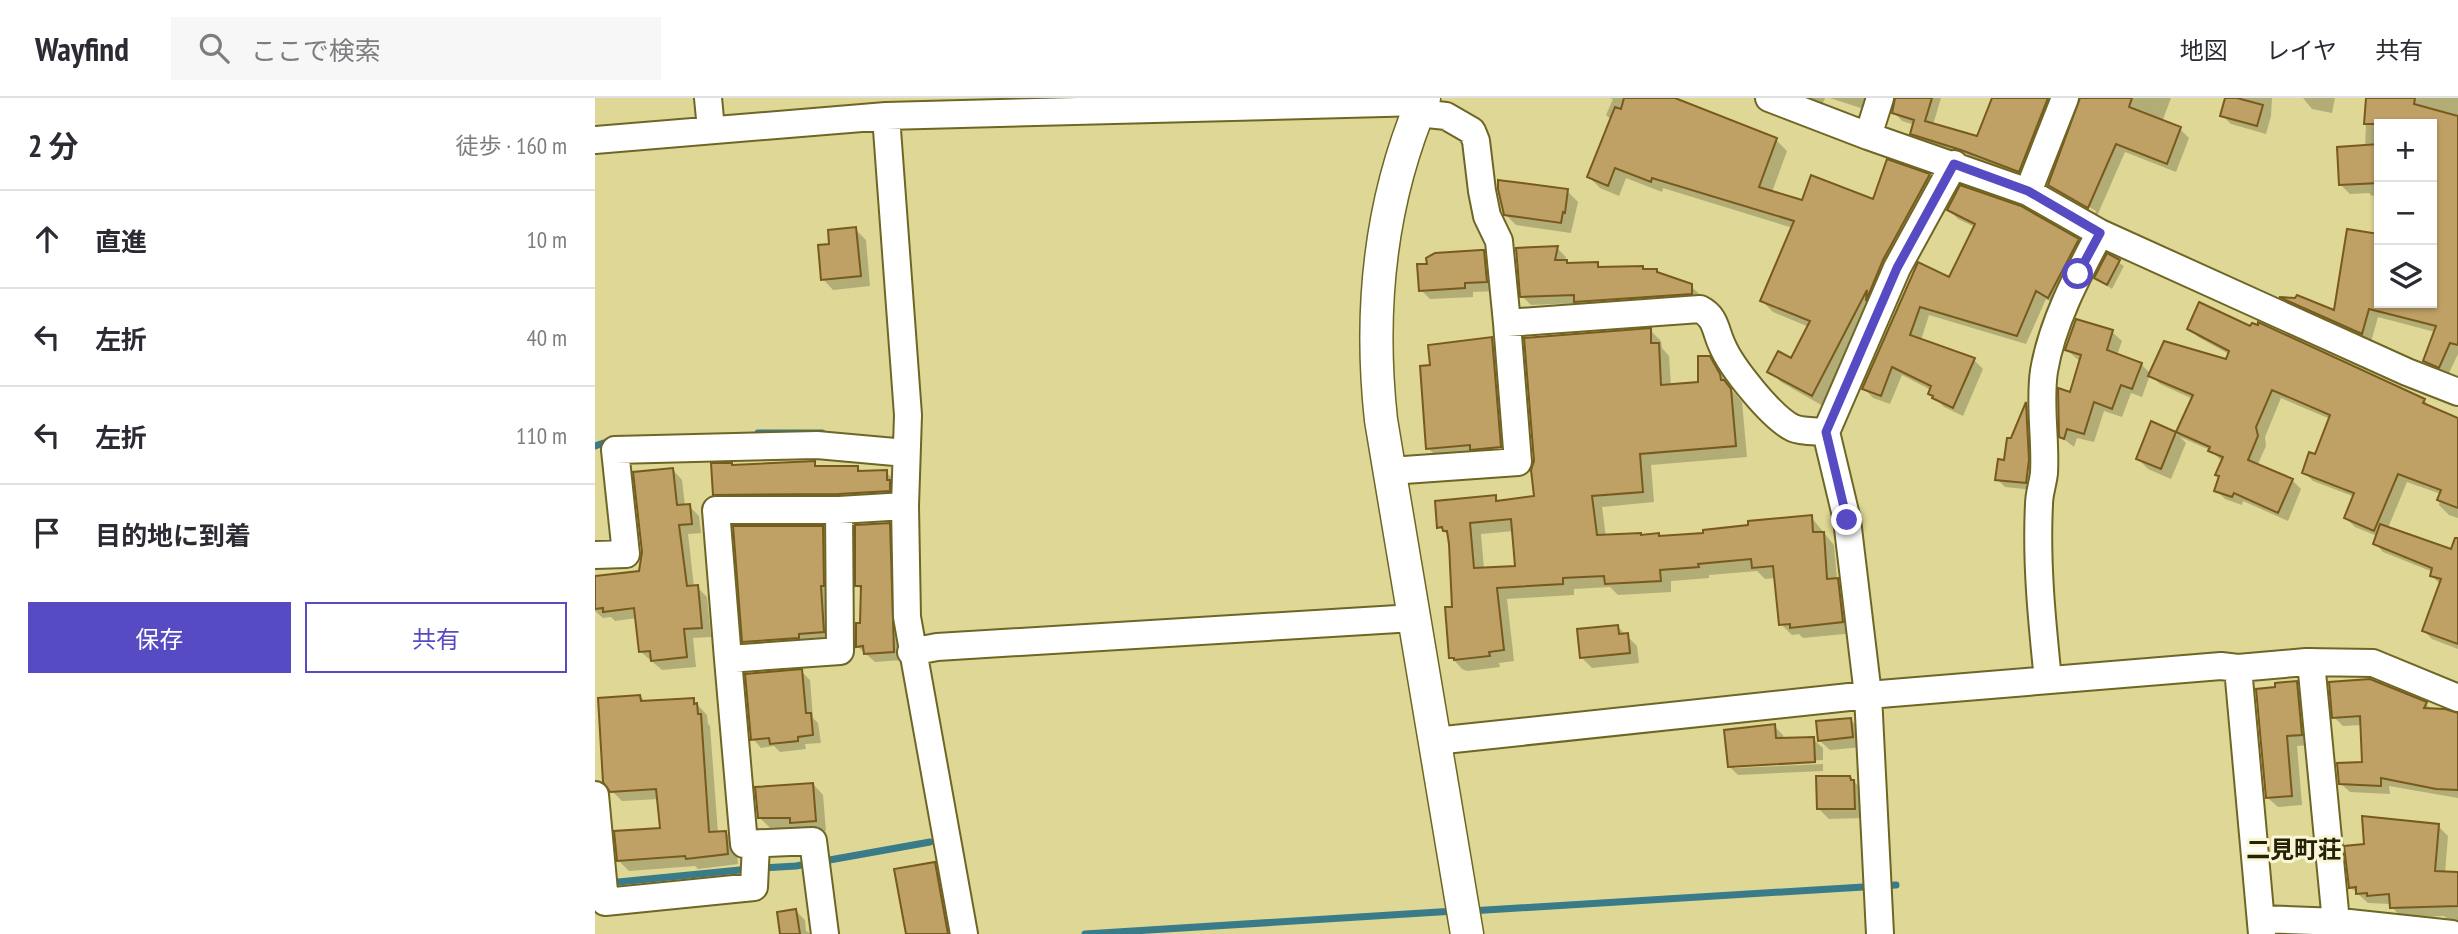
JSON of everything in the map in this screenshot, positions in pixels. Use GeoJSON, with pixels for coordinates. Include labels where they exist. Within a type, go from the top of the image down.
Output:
{"type":"FeatureCollection","features":[{"type":"Feature","properties":{"kind":"street"},"geometry":{"type":"LineString","coordinates":[[708,98],[711,129]]}},
{"type":"Feature","properties":{"kind":"street"},"geometry":{"type":"LineString","coordinates":[[1769,98],[1868,136],[2028,191],[2100,233],[2407,372],[2458,392]]}},
{"type":"Feature","properties":{"kind":"street"},"geometry":{"type":"LineString","coordinates":[[1868,136],[1880,98]]}},
{"type":"Feature","properties":{"kind":"street"},"geometry":{"type":"LineString","coordinates":[[2028,191],[2065,98]]}},
{"type":"Feature","properties":{"kind":"street"},"geometry":{"type":"LineString","coordinates":[[595,140],[886,116],[1422,104],[1472,131],[1476,141],[1487,216],[1499,241],[1518,462],[1390,471]]}},
{"type":"Feature","properties":{"kind":"street"},"geometry":{"type":"LineString","coordinates":[[1422,104],[1403,154],[1392,195],[1379,276],[1375,336],[1379,395],[1390,471],[1467,934]]}},
{"type":"Feature","properties":{"kind":"street"},"geometry":{"type":"LineString","coordinates":[[886,116],[908,415],[905,506],[907,617],[924,650],[964,934]]}},
{"type":"Feature","properties":{"kind":"street"},"geometry":{"type":"LineString","coordinates":[[1880,934],[1868,695],[1847,520],[1826,432],[1897,268],[1954,164]]}},
{"type":"Feature","properties":{"kind":"street"},"geometry":{"type":"LineString","coordinates":[[2048,680],[2038,539],[2039,501],[2044,474],[2044,373],[2062,312],[2100,233]]}},
{"type":"Feature","properties":{"kind":"street"},"geometry":{"type":"LineString","coordinates":[[1507,323],[1700,309],[1708,314],[1717,327],[1721,344],[1732,363],[1767,406],[1794,429],[1826,432]]}},
{"type":"Feature","properties":{"kind":"street"},"geometry":{"type":"LineString","coordinates":[[595,555],[626,554],[615,450],[817,444],[906,449]]}},
{"type":"Feature","properties":{"kind":"street"},"geometry":{"type":"LineString","coordinates":[[825,934],[813,841],[744,844],[716,510],[839,510],[905,506]]}},
{"type":"Feature","properties":{"kind":"street"},"geometry":{"type":"LineString","coordinates":[[729,659],[840,651],[839,510]]}},
{"type":"Feature","properties":{"kind":"street"},"geometry":{"type":"LineString","coordinates":[[924,650],[1414,618]]}},
{"type":"Feature","properties":{"kind":"street"},"geometry":{"type":"LineString","coordinates":[[1435,741],[1868,695],[2221,666],[2238,668],[2311,662],[2373,663],[2458,698]]}},
{"type":"Feature","properties":{"kind":"street"},"geometry":{"type":"LineString","coordinates":[[2311,662],[2336,922]]}},
{"type":"Feature","properties":{"kind":"street"},"geometry":{"type":"LineString","coordinates":[[2238,668],[2261,927],[2336,922],[2452,934]]}},
{"type":"Feature","properties":{"kind":"street"},"geometry":{"type":"LineString","coordinates":[[595,795],[604,902],[754,887],[756,844]]}},
{"type":"Feature","properties":{"kind":"building"},"geometry":{"type":"Polygon","coordinates":[[[1624,98],[1675,98],[1777,138],[1759,187],[1802,200],[1811,175],[1873,199],[1887,159],[1930,174],[1883,260],[1866,301],[1867,290],[1812,396],[1767,372],[1778,351],[1791,358],[1810,321],[1760,301],[1794,221],[1652,178],[1651,182],[1615,168],[1608,186],[1587,177],[1615,107],[1621,109],[1624,98]]]}},
{"type":"Feature","properties":{"kind":"building"},"geometry":{"type":"Polygon","coordinates":[[[1895,98],[1932,98],[1925,121],[1977,136],[1992,98],[2048,98],[2019,172],[1910,134],[1914,120],[1892,113],[1895,98]]]}},
{"type":"Feature","properties":{"kind":"building"},"geometry":{"type":"Polygon","coordinates":[[[2080,98],[2132,98],[2129,107],[2181,127],[2167,164],[2116,144],[2088,208],[2048,185],[2080,98]]]}},
{"type":"Feature","properties":{"kind":"building"},"geometry":{"type":"Polygon","coordinates":[[[2225,98],[2237,98],[2263,105],[2257,126],[2220,116],[2225,98]]]}},
{"type":"Feature","properties":{"kind":"building"},"geometry":{"type":"Polygon","coordinates":[[[2366,98],[2415,98],[2414,104],[2458,116],[2458,345],[2450,343],[2439,368],[2423,361],[2436,326],[2369,309],[2362,334],[2279,297],[2295,298],[2297,295],[2334,310],[2347,229],[2374,233],[2374,308],[2437,308],[2437,119],[2374,119],[2374,124],[2364,124],[2366,98]]]}},
{"type":"Feature","properties":{"kind":"building"},"geometry":{"type":"Polygon","coordinates":[[[2374,144],[2374,183],[2339,185],[2337,147],[2374,144]]]}},
{"type":"Feature","properties":{"kind":"building"},"geometry":{"type":"Polygon","coordinates":[[[1498,180],[1568,189],[1561,223],[1504,215],[1498,180]]]}},
{"type":"Feature","properties":{"kind":"building"},"geometry":{"type":"Polygon","coordinates":[[[1960,185],[2021,206],[2079,239],[2048,298],[2036,291],[2017,336],[1920,307],[1910,335],[1975,358],[1953,408],[1928,394],[1931,386],[1892,367],[1881,396],[1862,389],[1918,262],[1949,277],[1975,224],[1947,210],[1960,185]]]}},
{"type":"Feature","properties":{"kind":"building"},"geometry":{"type":"Polygon","coordinates":[[[856,227],[861,276],[821,280],[818,245],[829,244],[828,230],[856,227]]]}},
{"type":"Feature","properties":{"kind":"building"},"geometry":{"type":"Polygon","coordinates":[[[1558,246],[1555,260],[1567,260],[1567,263],[1598,262],[1598,267],[1643,266],[1643,269],[1657,269],[1657,272],[1692,284],[1692,294],[1574,302],[1574,295],[1520,297],[1516,248],[1558,246]]]}},
{"type":"Feature","properties":{"kind":"building"},"geometry":{"type":"Polygon","coordinates":[[[1484,250],[1487,282],[1465,283],[1465,288],[1419,291],[1417,264],[1427,264],[1426,258],[1435,253],[1484,250]]]}},
{"type":"Feature","properties":{"kind":"building"},"geometry":{"type":"Polygon","coordinates":[[[2107,253],[2120,260],[2107,285],[2094,278],[2107,253]]]}},
{"type":"Feature","properties":{"kind":"building"},"geometry":{"type":"Polygon","coordinates":[[[2199,302],[2250,326],[2252,323],[2258,325],[2258,322],[2425,399],[2423,403],[2458,418],[2458,508],[2437,500],[2441,490],[2398,474],[2374,531],[2344,518],[2354,493],[2302,473],[2309,452],[2315,454],[2330,415],[2272,390],[2256,427],[2258,436],[2248,460],[2293,479],[2278,513],[2234,493],[2232,497],[2214,491],[2219,476],[2215,475],[2223,457],[2208,451],[2210,447],[2176,432],[2193,395],[2148,376],[2164,341],[2226,359],[2229,351],[2187,329],[2199,302]]]}},
{"type":"Feature","properties":{"kind":"building"},"geometry":{"type":"Polygon","coordinates":[[[2076,319],[2113,330],[2107,350],[2142,363],[2132,389],[2121,385],[2112,409],[2094,402],[2084,434],[2067,429],[2064,439],[2059,437],[2058,388],[2070,392],[2081,355],[2065,350],[2076,319]]]}},
{"type":"Feature","properties":{"kind":"building"},"geometry":{"type":"Polygon","coordinates":[[[1651,328],[1651,343],[1659,343],[1661,385],[1698,382],[1698,356],[1710,356],[1721,380],[1731,389],[1736,446],[1640,454],[1643,492],[1592,496],[1597,535],[1659,533],[1659,536],[1703,533],[1703,530],[1748,525],[1748,521],[1812,515],[1813,532],[1824,532],[1827,579],[1838,578],[1843,622],[1790,628],[1790,624],[1779,625],[1773,566],[1752,568],[1751,559],[1660,570],[1661,581],[1605,584],[1604,576],[1563,578],[1563,584],[1497,588],[1504,650],[1489,652],[1490,656],[1454,660],[1449,658],[1445,607],[1452,607],[1449,544],[1447,531],[1443,531],[1442,527],[1437,528],[1435,501],[1496,495],[1496,501],[1534,496],[1531,470],[1534,461],[1524,338],[1651,328]],[[1511,519],[1470,523],[1474,568],[1515,566],[1511,519]]]}},
{"type":"Feature","properties":{"kind":"building"},"geometry":{"type":"Polygon","coordinates":[[[1492,337],[1501,447],[1470,450],[1470,445],[1426,449],[1420,366],[1430,365],[1428,345],[1492,337]]]}},
{"type":"Feature","properties":{"kind":"building"},"geometry":{"type":"Polygon","coordinates":[[[2026,402],[2029,460],[2026,483],[1995,480],[1998,459],[2004,460],[2007,438],[2011,438],[2026,402]]]}},
{"type":"Feature","properties":{"kind":"building"},"geometry":{"type":"Polygon","coordinates":[[[2151,421],[2176,432],[2161,469],[2136,459],[2151,421]]]}},
{"type":"Feature","properties":{"kind":"building"},"geometry":{"type":"Polygon","coordinates":[[[815,461],[815,466],[858,466],[858,471],[887,470],[890,491],[713,495],[711,463],[732,465],[815,461]]]}},
{"type":"Feature","properties":{"kind":"building"},"geometry":{"type":"Polygon","coordinates":[[[673,468],[677,505],[690,504],[692,524],[679,525],[687,586],[698,585],[702,628],[684,629],[687,657],[651,661],[650,651],[639,652],[634,608],[603,612],[603,608],[595,609],[595,576],[639,571],[642,552],[633,472],[673,468]]]}},
{"type":"Feature","properties":{"kind":"building"},"geometry":{"type":"Polygon","coordinates":[[[890,523],[894,652],[864,654],[863,646],[856,647],[861,586],[855,586],[855,525],[890,523]]]}},
{"type":"Feature","properties":{"kind":"building"},"geometry":{"type":"Polygon","coordinates":[[[2380,524],[2451,549],[2455,538],[2458,538],[2458,644],[2422,631],[2441,579],[2430,576],[2432,568],[2373,544],[2380,524]]]}},
{"type":"Feature","properties":{"kind":"building"},"geometry":{"type":"Polygon","coordinates":[[[733,526],[823,526],[824,586],[821,586],[824,632],[799,634],[799,638],[742,642],[733,526]]]}},
{"type":"Feature","properties":{"kind":"building"},"geometry":{"type":"Polygon","coordinates":[[[1618,625],[1619,634],[1628,633],[1630,653],[1580,658],[1577,629],[1618,625]]]}},
{"type":"Feature","properties":{"kind":"building"},"geometry":{"type":"Polygon","coordinates":[[[802,669],[806,713],[811,713],[813,735],[798,737],[798,741],[770,744],[769,738],[751,740],[745,674],[802,669]]]}},
{"type":"Feature","properties":{"kind":"building"},"geometry":{"type":"Polygon","coordinates":[[[2370,679],[2427,702],[2424,708],[2458,713],[2458,790],[2436,789],[2381,778],[2381,786],[2339,784],[2337,763],[2362,762],[2360,716],[2332,718],[2329,682],[2370,679]]]}},
{"type":"Feature","properties":{"kind":"building"},"geometry":{"type":"Polygon","coordinates":[[[2297,681],[2302,735],[2287,736],[2292,796],[2266,798],[2256,689],[2275,687],[2275,683],[2297,681]]]}},
{"type":"Feature","properties":{"kind":"building"},"geometry":{"type":"Polygon","coordinates":[[[640,695],[641,701],[694,698],[694,704],[697,703],[698,714],[701,714],[709,832],[726,831],[728,854],[686,859],[685,856],[617,861],[614,831],[660,828],[656,789],[610,792],[603,782],[598,698],[640,695]]]}},
{"type":"Feature","properties":{"kind":"building"},"geometry":{"type":"Polygon","coordinates":[[[1851,718],[1853,737],[1818,741],[1816,721],[1851,718]]]}},
{"type":"Feature","properties":{"kind":"building"},"geometry":{"type":"Polygon","coordinates":[[[1775,724],[1776,738],[1814,737],[1815,762],[1728,767],[1724,730],[1775,724]]]}},
{"type":"Feature","properties":{"kind":"building"},"geometry":{"type":"Polygon","coordinates":[[[1816,776],[1850,776],[1851,780],[1854,780],[1855,809],[1817,809],[1816,776]]]}},
{"type":"Feature","properties":{"kind":"building"},"geometry":{"type":"Polygon","coordinates":[[[813,783],[816,821],[790,823],[790,818],[758,818],[755,787],[813,783]]]}},
{"type":"Feature","properties":{"kind":"building"},"geometry":{"type":"Polygon","coordinates":[[[2362,816],[2439,824],[2435,871],[2458,872],[2458,906],[2390,908],[2389,894],[2367,896],[2367,893],[2356,894],[2356,887],[2349,888],[2344,846],[2364,844],[2362,816]]]}},
{"type":"Feature","properties":{"kind":"building"},"geometry":{"type":"Polygon","coordinates":[[[935,862],[948,934],[906,934],[894,869],[935,862]]]}},
{"type":"Feature","properties":{"kind":"building"},"geometry":{"type":"Polygon","coordinates":[[[796,909],[800,934],[780,934],[777,912],[796,909]]]}},
{"type":"Feature","properties":{"kind":"waterway"},"geometry":{"type":"LineString","coordinates":[[758,433],[822,433]]}},
{"type":"Feature","properties":{"kind":"waterway"},"geometry":{"type":"LineString","coordinates":[[595,446],[613,440]]}},
{"type":"Feature","properties":{"kind":"waterway"},"geometry":{"type":"LineString","coordinates":[[762,868],[796,866],[930,842]]}},
{"type":"Feature","properties":{"kind":"waterway"},"geometry":{"type":"LineString","coordinates":[[608,883],[750,869]]}},
{"type":"Feature","properties":{"kind":"waterway"},"geometry":{"type":"LineString","coordinates":[[1470,911],[1896,885]]}},
{"type":"Feature","properties":{"kind":"waterway"},"geometry":{"type":"LineString","coordinates":[[1085,934],[1455,911]]}},
{"type":"Feature","properties":{"kind":"district","name":"二見町荘"},"geometry":{"type":"Point","coordinates":[2294,849]}},
{"type":"Feature","properties":{"kind":"route"},"geometry":{"type":"LineString","coordinates":[[1847,520],[1826,432],[1897,268],[1954,164],[2028,191],[2100,233],[2078,274]]}}]}
